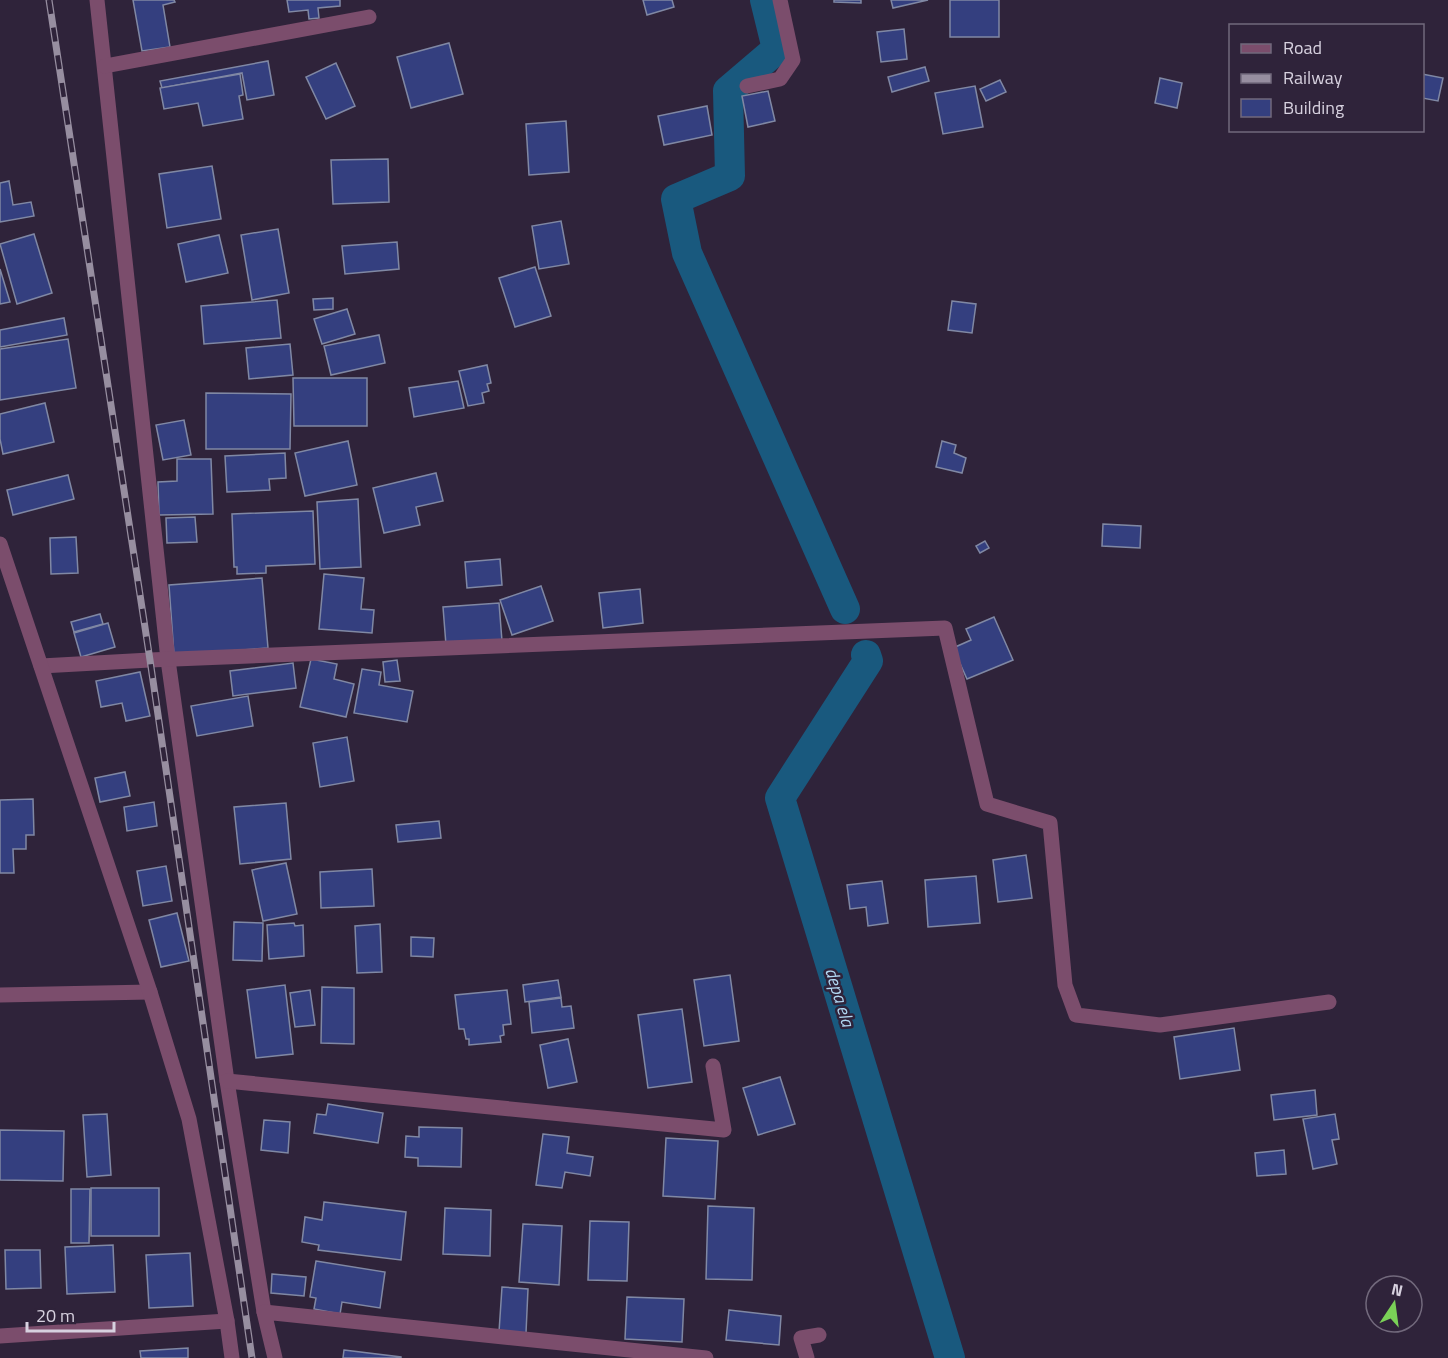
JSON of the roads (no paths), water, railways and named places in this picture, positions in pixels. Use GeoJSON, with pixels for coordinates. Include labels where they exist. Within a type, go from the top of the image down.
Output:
{"type":"FeatureCollection","features":[{"type":"Feature","properties":{"kind":"street"},"geometry":{"type":"LineString","coordinates":[[97,0],[168,660],[227,1081],[264,1312],[275,1358]]}},
{"type":"Feature","properties":{"kind":"street"},"geometry":{"type":"LineString","coordinates":[[747,86],[780,79],[793,60],[780,0]]}},
{"type":"Feature","properties":{"kind":"street"},"geometry":{"type":"LineString","coordinates":[[105,66],[369,17]]}},
{"type":"Feature","properties":{"kind":"street"},"geometry":{"type":"LineString","coordinates":[[0,543],[150,992],[189,1119],[232,1358]]}},
{"type":"Feature","properties":{"kind":"street"},"geometry":{"type":"LineString","coordinates":[[41,666],[945,628],[987,804],[1050,823],[1065,985],[1076,1015],[1160,1025],[1329,1002]]}},
{"type":"Feature","properties":{"kind":"street"},"geometry":{"type":"LineString","coordinates":[[0,995],[150,992]]}},
{"type":"Feature","properties":{"kind":"street"},"geometry":{"type":"LineString","coordinates":[[227,1081],[724,1130],[713,1066]]}},
{"type":"Feature","properties":{"kind":"street"},"geometry":{"type":"LineString","coordinates":[[264,1312],[706,1358]]}},
{"type":"Feature","properties":{"kind":"street"},"geometry":{"type":"LineString","coordinates":[[0,1336],[227,1321]]}},
{"type":"Feature","properties":{"kind":"street"},"geometry":{"type":"LineString","coordinates":[[807,1358],[801,1338],[819,1335]]}},
{"type":"Feature","properties":{"kind":"waterway"},"geometry":{"type":"LineString","coordinates":[[765,0],[777,49],[728,91],[730,176],[676,199],[687,253],[845,609]]}},
{"type":"Feature","properties":{"kind":"waterway","name":"depa ela"},"geometry":{"type":"LineString","coordinates":[[866,655],[868,661],[780,798],[950,1358]]}},
{"type":"Feature","properties":{"kind":"railway"},"geometry":{"type":"LineString","coordinates":[[49,0],[150,660],[252,1358]]}}]}
